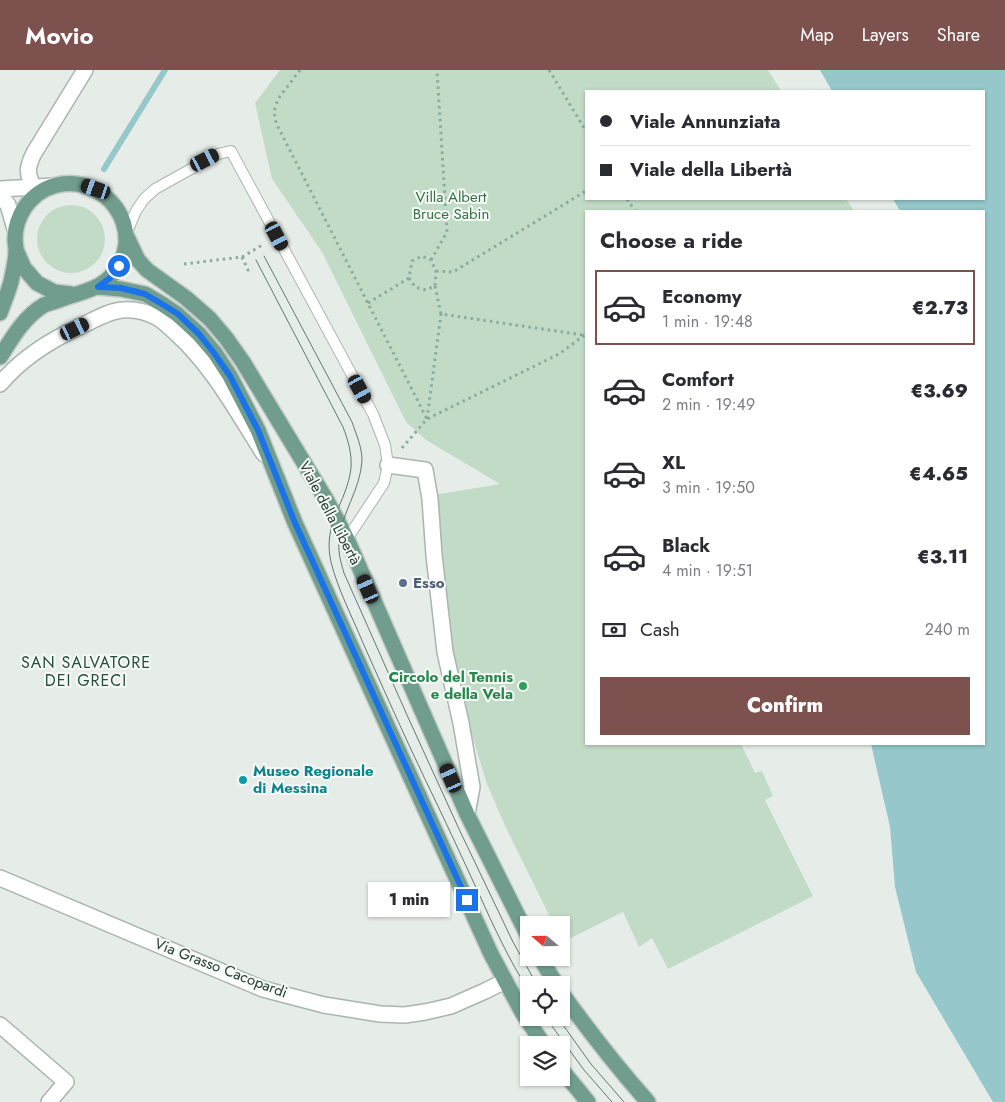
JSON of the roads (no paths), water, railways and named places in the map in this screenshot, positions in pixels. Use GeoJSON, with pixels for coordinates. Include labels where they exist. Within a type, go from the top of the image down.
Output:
{"type":"FeatureCollection","features":[{"type":"Feature","properties":{"kind":"main road"},"geometry":{"type":"LineString","coordinates":[[0,357],[23,323],[34,313],[45,305],[98,287],[110,278],[119,266],[125,251],[126,235],[124,221],[108,197],[96,189],[83,184],[68,183],[43,190],[34,198],[19,217],[16,229],[16,250],[12,279],[1,309]]}},
{"type":"Feature","properties":{"kind":"main road","name":"Viale della Libertà"},"geometry":{"type":"LineString","coordinates":[[126,235],[138,260],[147,270],[186,298],[210,319],[226,338],[243,362],[328,502],[347,539],[468,814],[520,920]]}},
{"type":"Feature","properties":{"kind":"main road"},"geometry":{"type":"LineString","coordinates":[[16,250],[24,268],[37,283],[54,292],[74,294]]}},
{"type":"Feature","properties":{"kind":"main road","name":"Viale della Libertà"},"geometry":{"type":"LineString","coordinates":[[98,287],[121,288],[145,294],[178,314],[199,334],[230,376],[258,430],[295,523],[491,954],[522,1012],[538,1036]]}},
{"type":"Feature","properties":{"kind":"main road"},"geometry":{"type":"LineString","coordinates":[[570,1004],[600,1046],[648,1102]]}},
{"type":"Feature","properties":{"kind":"main road"},"geometry":{"type":"LineString","coordinates":[[570,1080],[588,1102]]}},
{"type":"Feature","properties":{"kind":"street"},"geometry":{"type":"LineString","coordinates":[[34,188],[29,180],[27,166],[85,70]]}},
{"type":"Feature","properties":{"kind":"street"},"geometry":{"type":"LineString","coordinates":[[0,189],[54,186]]}},
{"type":"Feature","properties":{"kind":"street"},"geometry":{"type":"LineString","coordinates":[[0,195],[8,205],[16,229]]}},
{"type":"Feature","properties":{"kind":"street"},"geometry":{"type":"LineString","coordinates":[[0,384],[24,359],[43,346],[95,320],[121,310],[148,313],[158,317],[189,345],[206,364],[226,392],[275,473]]}},
{"type":"Feature","properties":{"kind":"street"},"geometry":{"type":"LineString","coordinates":[[388,465],[424,470],[430,499],[445,652],[462,723],[472,787],[468,814]]}},
{"type":"Feature","properties":{"kind":"street","name":"Via Grasso Cacopardi"},"geometry":{"type":"LineString","coordinates":[[0,878],[263,989],[324,1005],[380,1014],[405,1015],[451,1006],[485,992],[505,981]]}},
{"type":"Feature","properties":{"kind":"street"},"geometry":{"type":"LineString","coordinates":[[0,1025],[66,1082],[49,1102]]}},
{"type":"Feature","properties":{"kind":"lane"},"geometry":{"type":"LineString","coordinates":[[126,235],[136,211],[144,199],[155,189],[218,154],[231,151],[373,414],[386,445],[388,465],[384,483],[347,539]]}},
{"type":"Feature","properties":{"kind":"water"},"geometry":{"type":"Polygon","coordinates":[[[820,70],[1005,70],[1005,1102],[993,1102],[916,972],[895,887],[890,827],[871,745],[985,745],[985,210],[899,210],[894,200],[985,200],[985,90],[831,90],[820,70]]]}},
{"type":"Feature","properties":{"kind":"waterway"},"geometry":{"type":"LineString","coordinates":[[104,169],[165,70]]}},
{"type":"Feature","properties":{"kind":"tram line"},"geometry":{"type":"LineString","coordinates":[[264,256],[352,422],[360,445],[362,455],[361,471],[340,532],[339,550],[344,573],[459,829],[513,942],[532,976]]}},
{"type":"Feature","properties":{"kind":"tram line"},"geometry":{"type":"LineString","coordinates":[[256,260],[343,427],[348,442],[351,462],[349,480],[332,524],[329,548],[337,583],[490,919],[520,976]]}},
{"type":"Feature","properties":{"kind":"tram line"},"geometry":{"type":"LineString","coordinates":[[552,1026],[584,1070],[612,1102]]}},
{"type":"Feature","properties":{"kind":"tram line"},"geometry":{"type":"LineString","coordinates":[[564,1026],[591,1064],[624,1102]]}},
{"type":"Feature","properties":{"kind":"place","name":"Esso"},"geometry":{"type":"Point","coordinates":[403,583]}},
{"type":"Feature","properties":{"kind":"place","name":"Circolo del Tennis e della Vela"},"geometry":{"type":"Point","coordinates":[523,686]}},
{"type":"Feature","properties":{"kind":"place","name":"Museo Regionale di Messina"},"geometry":{"type":"Point","coordinates":[243,780]}},
{"type":"Feature","properties":{"kind":"district","name":"SAN SALVATORE DEI GRECI"},"geometry":{"type":"Point","coordinates":[86,671]}},
{"type":"Feature","properties":{"kind":"park label","name":"Villa Albert Bruce Sabin"},"geometry":{"type":"Point","coordinates":[451,206]}}]}
